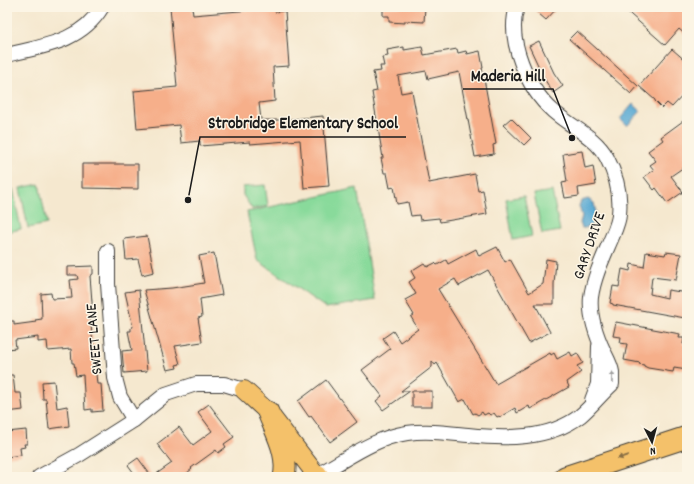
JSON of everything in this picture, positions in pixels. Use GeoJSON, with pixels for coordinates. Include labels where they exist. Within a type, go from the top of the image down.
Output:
{"type":"FeatureCollection","features":[{"type":"Feature","properties":{"kind":"highway"},"geometry":{"type":"LineString","coordinates":[[268,412],[285,457],[286,464],[284,477]]}},
{"type":"Feature","properties":{"kind":"highway"},"geometry":{"type":"LineString","coordinates":[[565,477],[637,452],[687,437]]}},
{"type":"Feature","properties":{"kind":"main road"},"geometry":{"type":"LineString","coordinates":[[244,390],[268,412],[313,472]]}},
{"type":"Feature","properties":{"kind":"street","name":"GARY DRIVE"},"geometry":{"type":"LineString","coordinates":[[313,472],[375,442],[408,433],[431,432],[486,437],[519,437],[551,430],[566,425],[580,416],[612,384],[612,370],[599,342],[593,321],[591,297],[595,279],[615,229],[619,214],[617,184],[613,171],[602,150],[590,138],[553,111],[535,90],[522,63],[515,41],[514,24],[517,7]]}},
{"type":"Feature","properties":{"kind":"street"},"geometry":{"type":"LineString","coordinates":[[7,55],[62,41],[83,30],[100,11]]}},
{"type":"Feature","properties":{"kind":"street","name":"SWEET LANE"},"geometry":{"type":"LineString","coordinates":[[108,251],[108,284],[115,378],[120,397],[134,420]]}},
{"type":"Feature","properties":{"kind":"street"},"geometry":{"type":"LineString","coordinates":[[39,477],[79,455],[134,420],[166,394],[196,384],[224,384],[244,390]]}},
{"type":"Feature","properties":{"kind":"green space"},"geometry":{"type":"Polygon","coordinates":[[[39,184],[47,224],[28,228],[20,188],[39,184]]]}},
{"type":"Feature","properties":{"kind":"green space"},"geometry":{"type":"Polygon","coordinates":[[[265,185],[268,206],[252,209],[243,195],[243,187],[265,185]]]}},
{"type":"Feature","properties":{"kind":"green space"},"geometry":{"type":"Polygon","coordinates":[[[357,188],[375,300],[326,308],[257,260],[247,212],[357,188]]]}},
{"type":"Feature","properties":{"kind":"green space"},"geometry":{"type":"Polygon","coordinates":[[[13,189],[21,229],[7,232],[7,190],[13,189]]]}},
{"type":"Feature","properties":{"kind":"green space"},"geometry":{"type":"Polygon","coordinates":[[[552,191],[560,231],[542,234],[534,194],[552,191]]]}},
{"type":"Feature","properties":{"kind":"green space"},"geometry":{"type":"Polygon","coordinates":[[[524,196],[532,236],[513,240],[506,199],[524,196]]]}},
{"type":"Feature","properties":{"kind":"water"},"geometry":{"type":"Polygon","coordinates":[[[633,104],[641,111],[627,126],[620,119],[633,104]]]}},
{"type":"Feature","properties":{"kind":"water"},"geometry":{"type":"Polygon","coordinates":[[[588,199],[594,203],[596,214],[592,225],[582,228],[580,223],[582,216],[579,206],[581,201],[588,199]]]}},
{"type":"Feature","properties":{"kind":"building"},"geometry":{"type":"Polygon","coordinates":[[[170,7],[192,7],[193,15],[274,8],[275,12],[285,11],[289,66],[273,67],[275,101],[259,103],[261,120],[282,120],[323,116],[329,186],[304,188],[300,140],[200,146],[200,141],[181,143],[179,125],[137,129],[134,91],[177,87],[170,7]]]}},
{"type":"Feature","properties":{"kind":"building"},"geometry":{"type":"Polygon","coordinates":[[[383,7],[425,7],[424,22],[389,22],[389,16],[383,16],[383,7]]]}},
{"type":"Feature","properties":{"kind":"building"},"geometry":{"type":"Polygon","coordinates":[[[531,7],[558,7],[546,20],[531,7]]]}},
{"type":"Feature","properties":{"kind":"building"},"geometry":{"type":"Polygon","coordinates":[[[622,7],[687,7],[687,36],[679,29],[665,45],[622,7]]]}},
{"type":"Feature","properties":{"kind":"building"},"geometry":{"type":"Polygon","coordinates":[[[577,31],[638,86],[631,94],[569,39],[577,31]]]}},
{"type":"Feature","properties":{"kind":"building"},"geometry":{"type":"Polygon","coordinates":[[[539,41],[554,73],[563,86],[553,93],[545,80],[529,46],[539,41]]]}},
{"type":"Feature","properties":{"kind":"building"},"geometry":{"type":"Polygon","coordinates":[[[404,47],[404,50],[422,47],[424,55],[457,49],[458,53],[466,51],[467,54],[480,51],[496,144],[493,145],[494,154],[475,157],[459,72],[428,79],[426,71],[398,76],[401,93],[412,91],[429,183],[475,174],[478,191],[483,190],[487,214],[440,222],[439,218],[420,220],[419,215],[411,216],[408,202],[397,204],[394,187],[390,188],[387,173],[384,173],[381,158],[383,158],[372,92],[377,91],[373,72],[381,71],[380,66],[384,66],[382,57],[388,56],[387,50],[404,47]]]}},
{"type":"Feature","properties":{"kind":"building"},"geometry":{"type":"Polygon","coordinates":[[[672,49],[687,62],[687,91],[672,107],[667,103],[662,108],[639,86],[672,49]]]}},
{"type":"Feature","properties":{"kind":"building"},"geometry":{"type":"Polygon","coordinates":[[[511,118],[531,138],[524,145],[503,125],[511,118]]]}},
{"type":"Feature","properties":{"kind":"building"},"geometry":{"type":"Polygon","coordinates":[[[687,118],[687,165],[671,176],[683,192],[667,203],[656,188],[654,190],[644,177],[654,170],[650,165],[656,161],[648,151],[663,140],[661,137],[687,118]]]}},
{"type":"Feature","properties":{"kind":"building"},"geometry":{"type":"Polygon","coordinates":[[[582,151],[585,168],[593,166],[596,185],[578,188],[579,196],[565,198],[562,183],[567,182],[563,154],[582,151]]]}},
{"type":"Feature","properties":{"kind":"building"},"geometry":{"type":"Polygon","coordinates":[[[82,164],[138,164],[138,189],[82,188],[82,164]]]}},
{"type":"Feature","properties":{"kind":"building"},"geometry":{"type":"Polygon","coordinates":[[[147,236],[154,272],[142,275],[138,259],[126,260],[124,239],[147,236]]]}},
{"type":"Feature","properties":{"kind":"building"},"geometry":{"type":"Polygon","coordinates":[[[497,247],[505,262],[510,259],[529,293],[543,284],[546,259],[556,261],[554,304],[535,304],[550,332],[529,343],[488,270],[459,286],[455,279],[438,289],[496,384],[550,353],[551,355],[554,353],[557,359],[570,352],[572,356],[577,353],[583,363],[577,366],[581,372],[567,382],[569,387],[530,409],[529,406],[517,413],[515,408],[500,417],[497,417],[494,413],[490,415],[488,413],[484,415],[482,412],[478,415],[475,413],[473,414],[465,399],[459,402],[437,363],[435,365],[432,361],[432,367],[401,391],[410,391],[383,410],[376,401],[382,396],[362,370],[390,349],[383,338],[393,331],[400,342],[418,329],[411,317],[414,315],[405,300],[416,294],[409,282],[415,278],[411,271],[424,263],[427,267],[435,263],[437,265],[446,260],[448,264],[476,249],[479,256],[497,247]]]}},
{"type":"Feature","properties":{"kind":"building"},"geometry":{"type":"Polygon","coordinates":[[[646,252],[665,255],[666,252],[681,254],[676,280],[652,277],[650,294],[667,298],[668,290],[687,293],[687,309],[685,318],[613,305],[610,303],[613,286],[619,287],[622,269],[630,271],[631,264],[644,267],[646,252]]]}},
{"type":"Feature","properties":{"kind":"building"},"geometry":{"type":"Polygon","coordinates":[[[214,253],[222,295],[200,299],[202,317],[198,318],[202,342],[175,346],[180,364],[176,365],[177,368],[167,370],[144,290],[172,288],[204,283],[199,256],[214,253]]]}},
{"type":"Feature","properties":{"kind":"building"},"geometry":{"type":"Polygon","coordinates":[[[93,266],[93,274],[90,276],[93,315],[90,315],[97,384],[101,384],[103,411],[92,412],[92,409],[85,410],[83,375],[76,376],[74,363],[72,363],[71,349],[48,351],[47,341],[38,342],[38,337],[15,340],[16,348],[7,349],[7,321],[14,321],[14,325],[36,322],[35,320],[42,319],[41,294],[51,293],[52,299],[72,298],[70,280],[78,279],[77,275],[67,275],[67,267],[93,266]]]}},
{"type":"Feature","properties":{"kind":"building"},"geometry":{"type":"Polygon","coordinates":[[[139,290],[147,371],[124,373],[122,351],[132,350],[128,331],[131,331],[131,328],[133,327],[125,292],[139,290]]]}},
{"type":"Feature","properties":{"kind":"building"},"geometry":{"type":"Polygon","coordinates":[[[616,322],[680,334],[679,338],[684,338],[683,344],[687,345],[687,370],[674,368],[673,372],[648,368],[639,364],[640,363],[624,360],[627,344],[620,343],[621,337],[613,336],[616,322]]]}},
{"type":"Feature","properties":{"kind":"building"},"geometry":{"type":"Polygon","coordinates":[[[7,375],[13,375],[15,393],[21,393],[23,410],[7,412],[7,375]]]}},
{"type":"Feature","properties":{"kind":"building"},"geometry":{"type":"Polygon","coordinates":[[[326,380],[357,422],[330,442],[298,401],[326,380]]]}},
{"type":"Feature","properties":{"kind":"building"},"geometry":{"type":"Polygon","coordinates":[[[54,381],[57,408],[67,406],[69,426],[49,429],[46,399],[43,399],[42,382],[54,381]]]}},
{"type":"Feature","properties":{"kind":"building"},"geometry":{"type":"Polygon","coordinates":[[[412,391],[432,391],[432,407],[412,407],[412,391]]]}},
{"type":"Feature","properties":{"kind":"building"},"geometry":{"type":"Polygon","coordinates":[[[209,404],[234,437],[224,444],[226,447],[218,453],[216,450],[191,468],[192,469],[182,477],[152,477],[172,463],[157,444],[179,427],[193,445],[212,431],[198,412],[209,404]]]}},
{"type":"Feature","properties":{"kind":"building"},"geometry":{"type":"Polygon","coordinates":[[[26,430],[27,444],[24,444],[25,447],[20,448],[21,455],[7,457],[7,432],[26,430]]]}},
{"type":"Feature","properties":{"kind":"building"},"geometry":{"type":"Polygon","coordinates":[[[138,458],[152,477],[137,477],[128,465],[138,458]]]}},
{"type":"Feature","properties":{"kind":"place","name":"Maderia Hill"},"geometry":{"type":"Point","coordinates":[572,138]}},
{"type":"Feature","properties":{"kind":"place","name":"Strobridge Elementary School"},"geometry":{"type":"Point","coordinates":[188,200]}}]}
